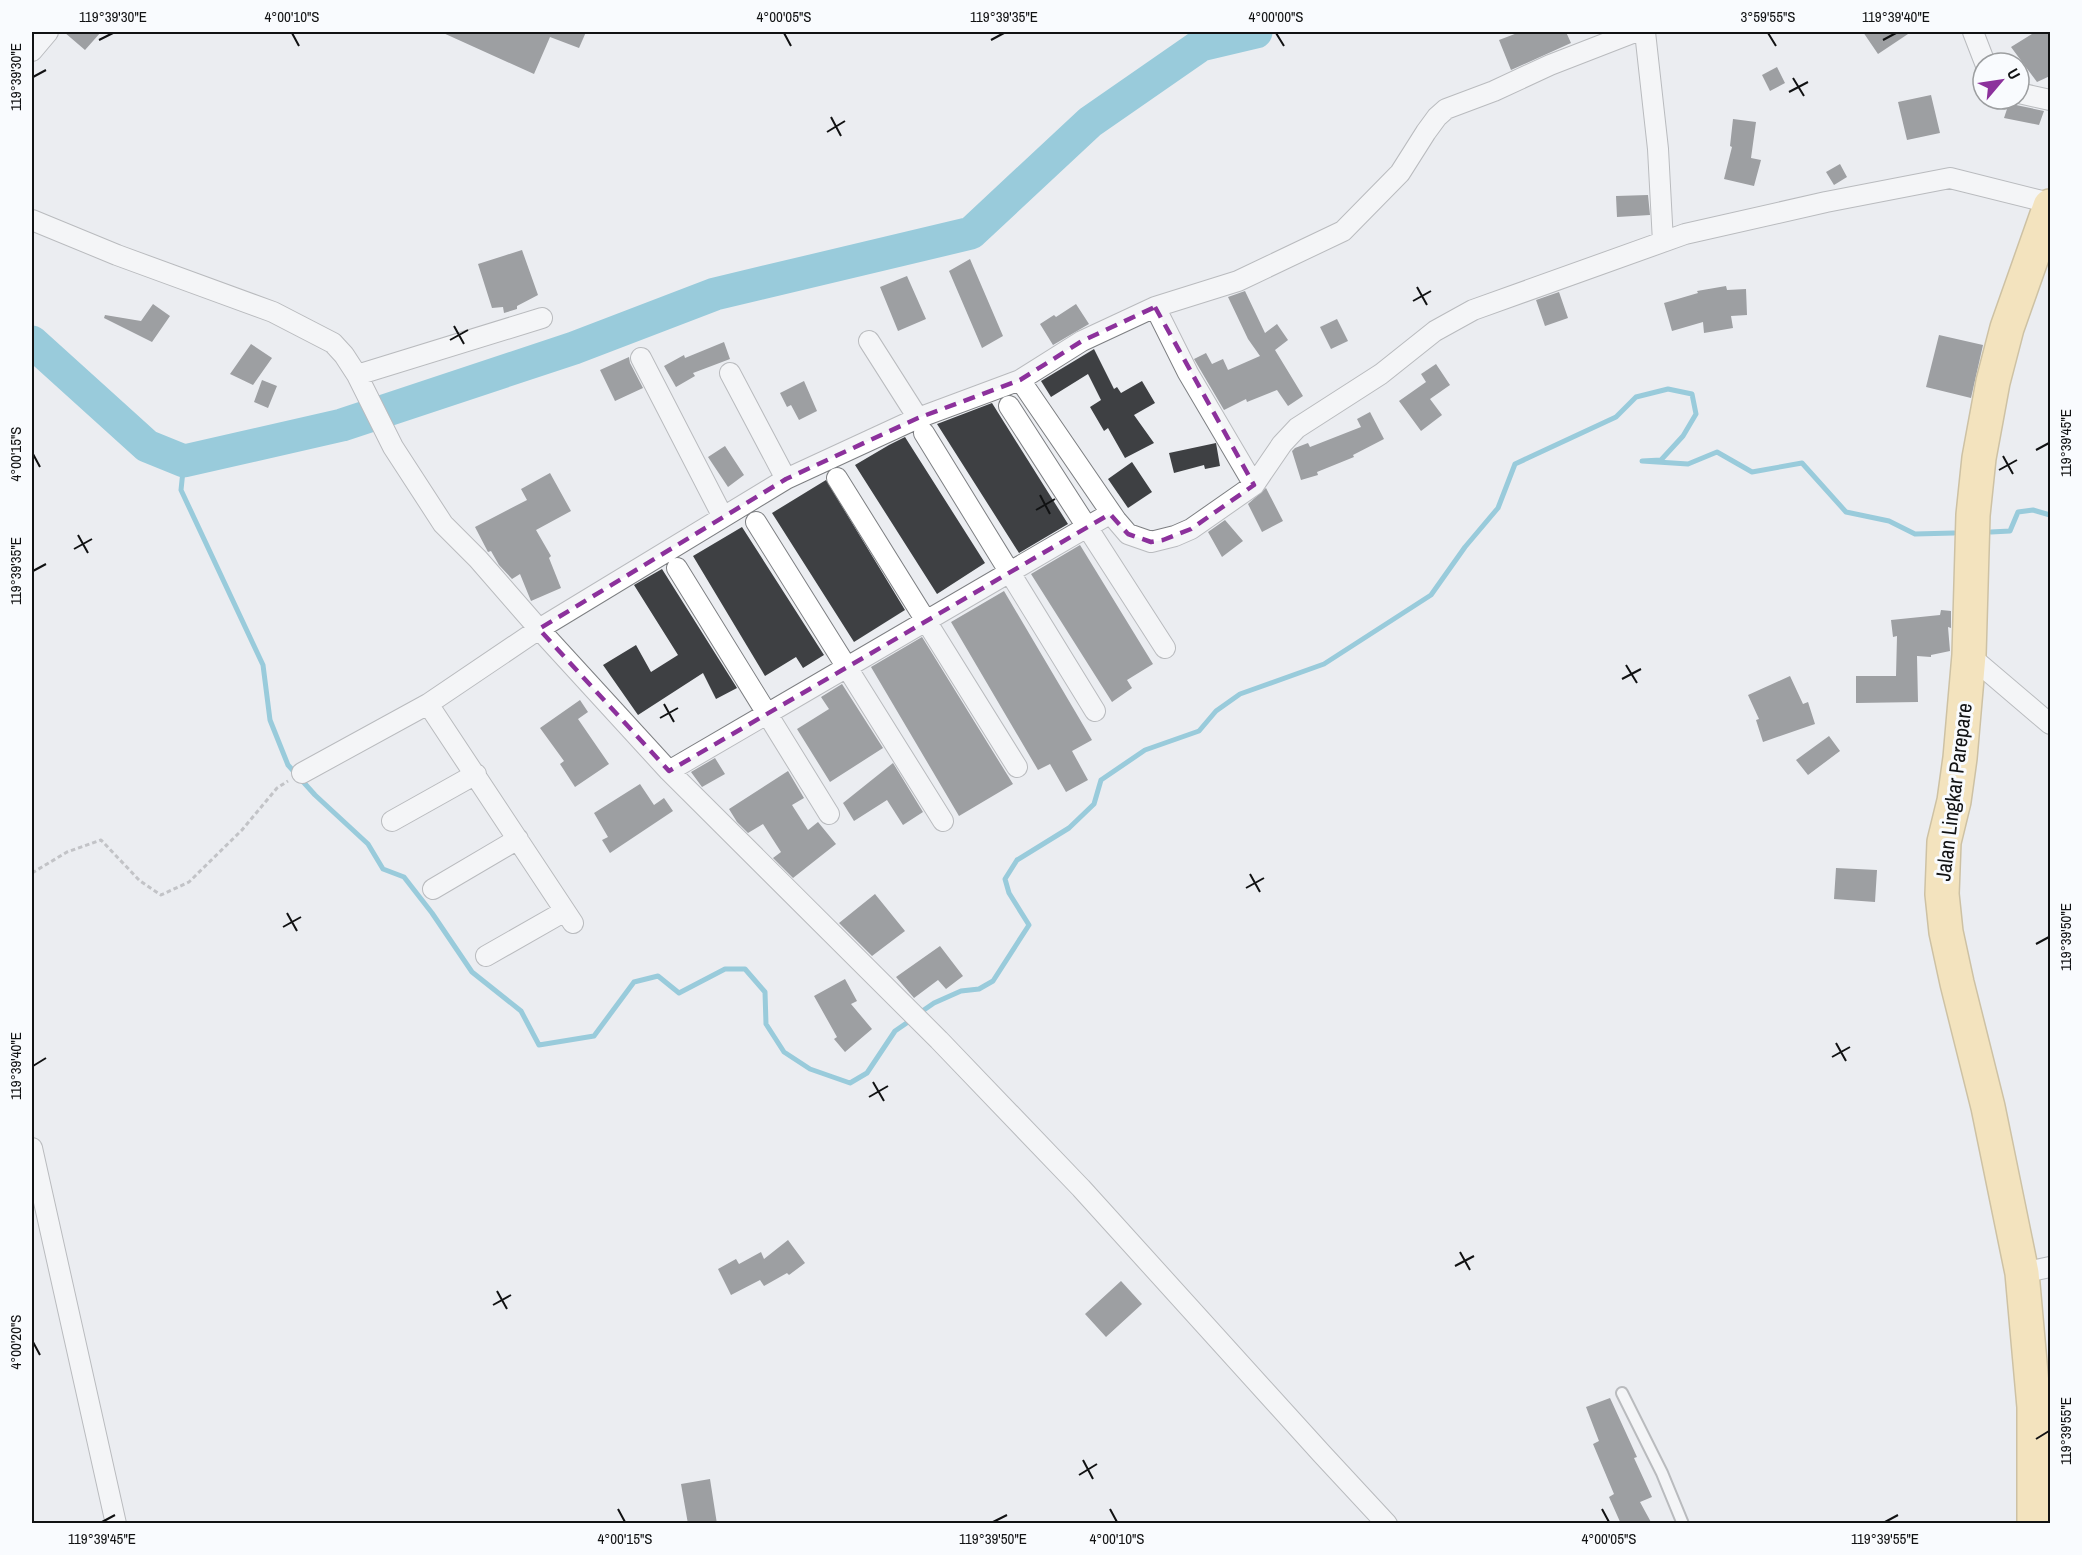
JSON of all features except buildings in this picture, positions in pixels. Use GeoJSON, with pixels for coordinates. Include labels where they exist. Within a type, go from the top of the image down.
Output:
{"type":"FeatureCollection","features":[{"type":"Feature","properties":{"kind":"highway","name":"Jalan Lingkar Parepare"},"geometry":{"type":"LineString","coordinates":[[2034,1524],[2036,1270],[1988,1107],[1957,983],[1946,932],[1942,894],[1944,842],[1960,758],[1969,655],[1973,515],[1979,458],[1993,382],[2007,328],[2050,205]]}},
{"type":"Feature","properties":{"kind":"street"},"geometry":{"type":"LineString","coordinates":[[32,51],[48,32]]}},
{"type":"Feature","properties":{"kind":"street"},"geometry":{"type":"LineString","coordinates":[[302,773],[428,704],[540,629],[786,479],[921,425],[1020,380],[1082,341],[1155,307],[1238,281],[1342,231],[1400,173],[1426,132],[1446,109],[1494,91],[1550,64],[1635,32]]}},
{"type":"Feature","properties":{"kind":"street"},"geometry":{"type":"LineString","coordinates":[[1646,32],[1658,149],[1663,242]]}},
{"type":"Feature","properties":{"kind":"street"},"geometry":{"type":"LineString","coordinates":[[1973,32],[1980,51]]}},
{"type":"Feature","properties":{"kind":"street"},"geometry":{"type":"LineString","coordinates":[[2031,96],[2050,100]]}},
{"type":"Feature","properties":{"kind":"street"},"geometry":{"type":"LineString","coordinates":[[1020,380],[1111,513],[1128,534],[1151,542],[1163,540],[1191,529],[1254,485],[1282,444],[1297,428],[1381,374],[1435,331],[1473,310],[1685,234],[1804,207],[1950,178],[2050,205]]}},
{"type":"Feature","properties":{"kind":"street"},"geometry":{"type":"LineString","coordinates":[[32,220],[117,255],[273,312],[333,343],[357,375],[393,447],[443,524],[478,559],[669,771],[939,1040],[1081,1188],[1387,1524]]}},
{"type":"Feature","properties":{"kind":"street"},"geometry":{"type":"LineString","coordinates":[[1155,307],[1188,373],[1254,485]]}},
{"type":"Feature","properties":{"kind":"street"},"geometry":{"type":"LineString","coordinates":[[357,375],[542,318]]}},
{"type":"Feature","properties":{"kind":"street"},"geometry":{"type":"LineString","coordinates":[[869,341],[1095,711]]}},
{"type":"Feature","properties":{"kind":"street"},"geometry":{"type":"LineString","coordinates":[[641,358],[723,517]]}},
{"type":"Feature","properties":{"kind":"street"},"geometry":{"type":"LineString","coordinates":[[730,373],[786,479]]}},
{"type":"Feature","properties":{"kind":"street"},"geometry":{"type":"LineString","coordinates":[[1009,406],[1165,648]]}},
{"type":"Feature","properties":{"kind":"street"},"geometry":{"type":"LineString","coordinates":[[837,478],[1017,767]]}},
{"type":"Feature","properties":{"kind":"street"},"geometry":{"type":"LineString","coordinates":[[669,771],[1111,513]]}},
{"type":"Feature","properties":{"kind":"street"},"geometry":{"type":"LineString","coordinates":[[756,522],[943,821]]}},
{"type":"Feature","properties":{"kind":"street"},"geometry":{"type":"LineString","coordinates":[[677,568],[829,814]]}},
{"type":"Feature","properties":{"kind":"street"},"geometry":{"type":"LineString","coordinates":[[1969,655],[2050,724]]}},
{"type":"Feature","properties":{"kind":"street"},"geometry":{"type":"LineString","coordinates":[[428,704],[569,917],[486,956]]}},
{"type":"Feature","properties":{"kind":"street"},"geometry":{"type":"LineString","coordinates":[[392,821],[476,774]]}},
{"type":"Feature","properties":{"kind":"street"},"geometry":{"type":"LineString","coordinates":[[433,889],[518,839]]}},
{"type":"Feature","properties":{"kind":"street"},"geometry":{"type":"LineString","coordinates":[[32,1148],[116,1524]]}},
{"type":"Feature","properties":{"kind":"lane"},"geometry":{"type":"LineString","coordinates":[[1622,1393],[1662,1473],[1683,1524]]}},
{"type":"Feature","properties":{"kind":"path"},"geometry":{"type":"LineString","coordinates":[[32,873],[67,852],[101,840],[140,881],[161,895],[189,882],[242,830],[277,788]]}},
{"type":"Feature","properties":{"kind":"highlighted area"},"geometry":{"type":"Polygon","coordinates":[[[1155,307],[1254,485],[1191,529],[1163,540],[1151,542],[1128,534],[1110,514],[669,771],[539,629],[786,479],[918,418],[1020,380],[1082,341],[1155,307]]]}},
{"type":"Feature","properties":{"kind":"waterway"},"geometry":{"type":"LineString","coordinates":[[32,342],[147,446],[184,461],[342,425],[574,348],[715,294],[971,233],[1090,122],[1201,45],[1256,32]]}},
{"type":"Feature","properties":{"kind":"waterway"},"geometry":{"type":"LineString","coordinates":[[918,1014],[934,1003],[961,991],[979,989],[993,981],[1029,925],[1009,893],[1005,879],[1017,860],[1069,828],[1094,804],[1101,780],[1145,750],[1199,731],[1216,711],[1240,694],[1324,664],[1431,595],[1465,547],[1498,508],[1515,464],[1616,417],[1636,397],[1668,389],[1692,394],[1696,414],[1683,436],[1661,460],[1642,461],[1688,464],[1717,452],[1752,472],[1802,463],[1846,512],[1889,521],[1915,534],[1954,533]]}},
{"type":"Feature","properties":{"kind":"waterway"},"geometry":{"type":"LineString","coordinates":[[184,461],[181,490],[263,665],[270,720],[288,765],[315,795],[368,844],[383,869],[404,877],[432,913],[472,972],[521,1011],[539,1045],[594,1036],[634,982],[658,976],[679,993],[725,969],[745,969],[765,992],[766,1024],[784,1052],[810,1069],[850,1083],[867,1073],[895,1031],[911,1020]]}},
{"type":"Feature","properties":{"kind":"waterway"},"geometry":{"type":"LineString","coordinates":[[1991,532],[2010,531],[2018,512],[2033,510],[2050,515]]}}]}
